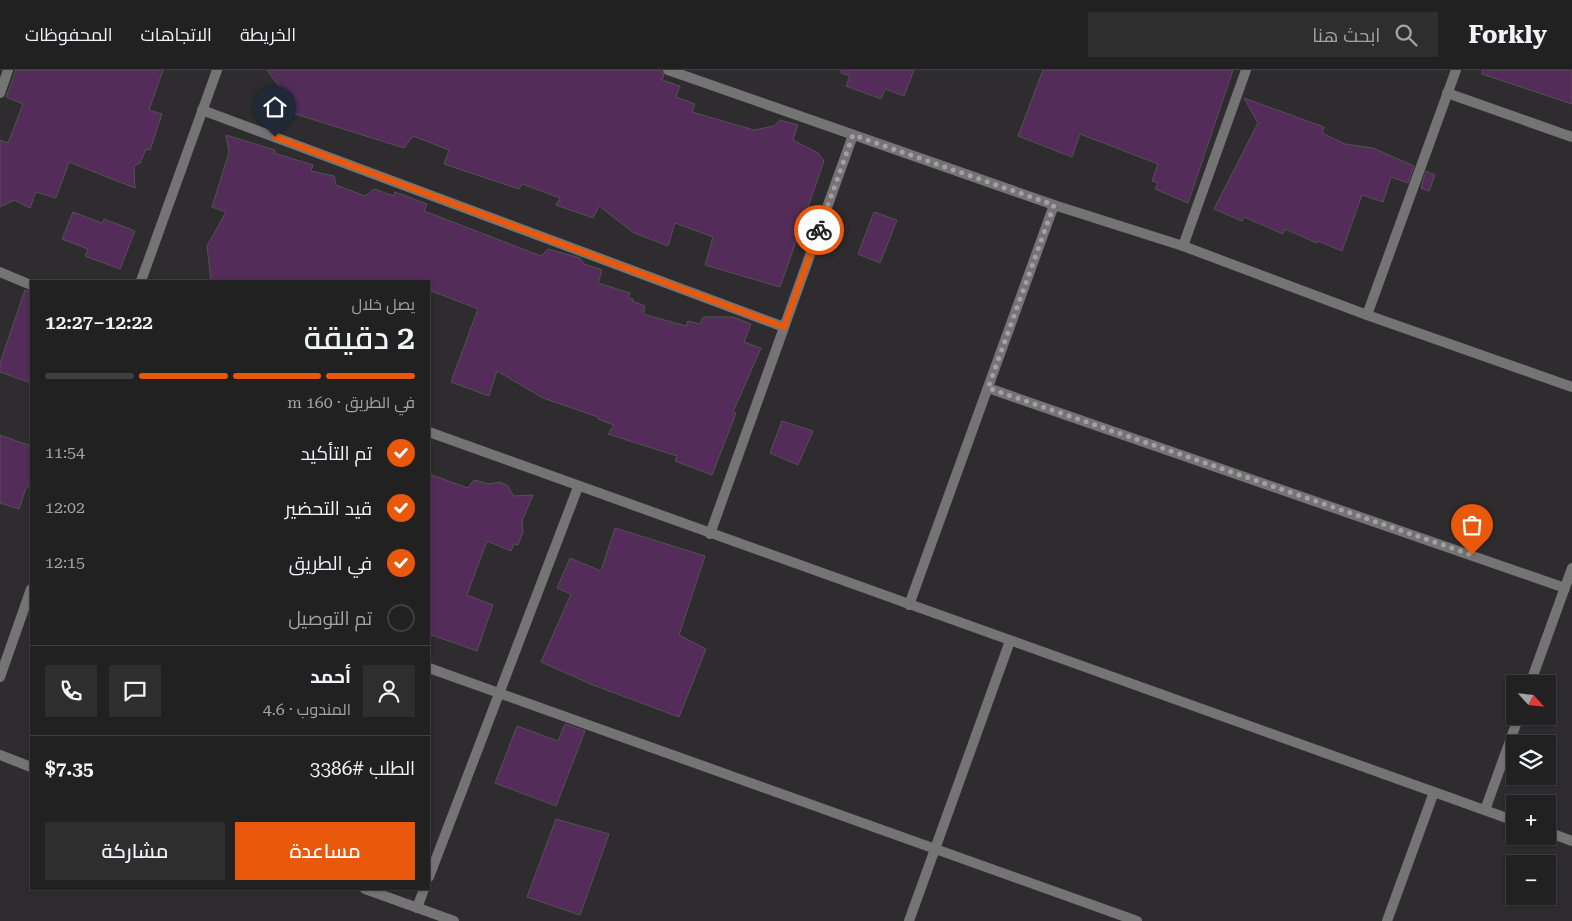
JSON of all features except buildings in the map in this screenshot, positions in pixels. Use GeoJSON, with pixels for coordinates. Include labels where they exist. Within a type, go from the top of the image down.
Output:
{"type":"FeatureCollection","features":[{"type":"Feature","properties":{"kind":"street"},"geometry":{"type":"LineString","coordinates":[[0,93],[8,70]]}},
{"type":"Feature","properties":{"kind":"street"},"geometry":{"type":"LineString","coordinates":[[141,280],[217,70]]}},
{"type":"Feature","properties":{"kind":"street"},"geometry":{"type":"LineString","coordinates":[[668,70],[1054,205],[1182,246],[1367,315],[1572,387]]}},
{"type":"Feature","properties":{"kind":"street"},"geometry":{"type":"LineString","coordinates":[[1182,246],[1246,70]]}},
{"type":"Feature","properties":{"kind":"street"},"geometry":{"type":"LineString","coordinates":[[1367,315],[1456,70]]}},
{"type":"Feature","properties":{"kind":"street"},"geometry":{"type":"LineString","coordinates":[[1447,93],[1572,137]]}},
{"type":"Feature","properties":{"kind":"street"},"geometry":{"type":"LineString","coordinates":[[202,110],[784,327]]}},
{"type":"Feature","properties":{"kind":"street"},"geometry":{"type":"LineString","coordinates":[[710,534],[853,135]]}},
{"type":"Feature","properties":{"kind":"street"},"geometry":{"type":"LineString","coordinates":[[909,605],[1054,205]]}},
{"type":"Feature","properties":{"kind":"street"},"geometry":{"type":"LineString","coordinates":[[0,272],[30,284]]}},
{"type":"Feature","properties":{"kind":"street"},"geometry":{"type":"LineString","coordinates":[[988,388],[1565,588]]}},
{"type":"Feature","properties":{"kind":"street"},"geometry":{"type":"LineString","coordinates":[[430,432],[578,487],[1506,818]]}},
{"type":"Feature","properties":{"kind":"street"},"geometry":{"type":"LineString","coordinates":[[430,874],[578,487]]}},
{"type":"Feature","properties":{"kind":"street"},"geometry":{"type":"LineString","coordinates":[[1533,675],[1572,568]]}},
{"type":"Feature","properties":{"kind":"street"},"geometry":{"type":"LineString","coordinates":[[0,677],[30,592]]}},
{"type":"Feature","properties":{"kind":"street"},"geometry":{"type":"LineString","coordinates":[[909,921],[1010,641]]}},
{"type":"Feature","properties":{"kind":"street"},"geometry":{"type":"LineString","coordinates":[[430,668],[1137,921]]}},
{"type":"Feature","properties":{"kind":"street"},"geometry":{"type":"LineString","coordinates":[[1485,810],[1516,725]]}},
{"type":"Feature","properties":{"kind":"street"},"geometry":{"type":"LineString","coordinates":[[0,755],[30,767]]}},
{"type":"Feature","properties":{"kind":"street"},"geometry":{"type":"LineString","coordinates":[[1387,921],[1434,792]]}},
{"type":"Feature","properties":{"kind":"street"},"geometry":{"type":"LineString","coordinates":[[1556,835],[1572,841]]}},
{"type":"Feature","properties":{"kind":"street"},"geometry":{"type":"LineString","coordinates":[[368,890],[454,921]]}},
{"type":"Feature","properties":{"kind":"street"},"geometry":{"type":"LineString","coordinates":[[417,908],[424,890]]}},
{"type":"Feature","properties":{"kind":"way so far"},"geometry":{"type":"LineString","coordinates":[[819,230],[853,135],[1054,205],[988,388],[1472,555]]}},
{"type":"Feature","properties":{"kind":"route"},"geometry":{"type":"LineString","coordinates":[[275,137],[784,327],[819,230]]}}]}
